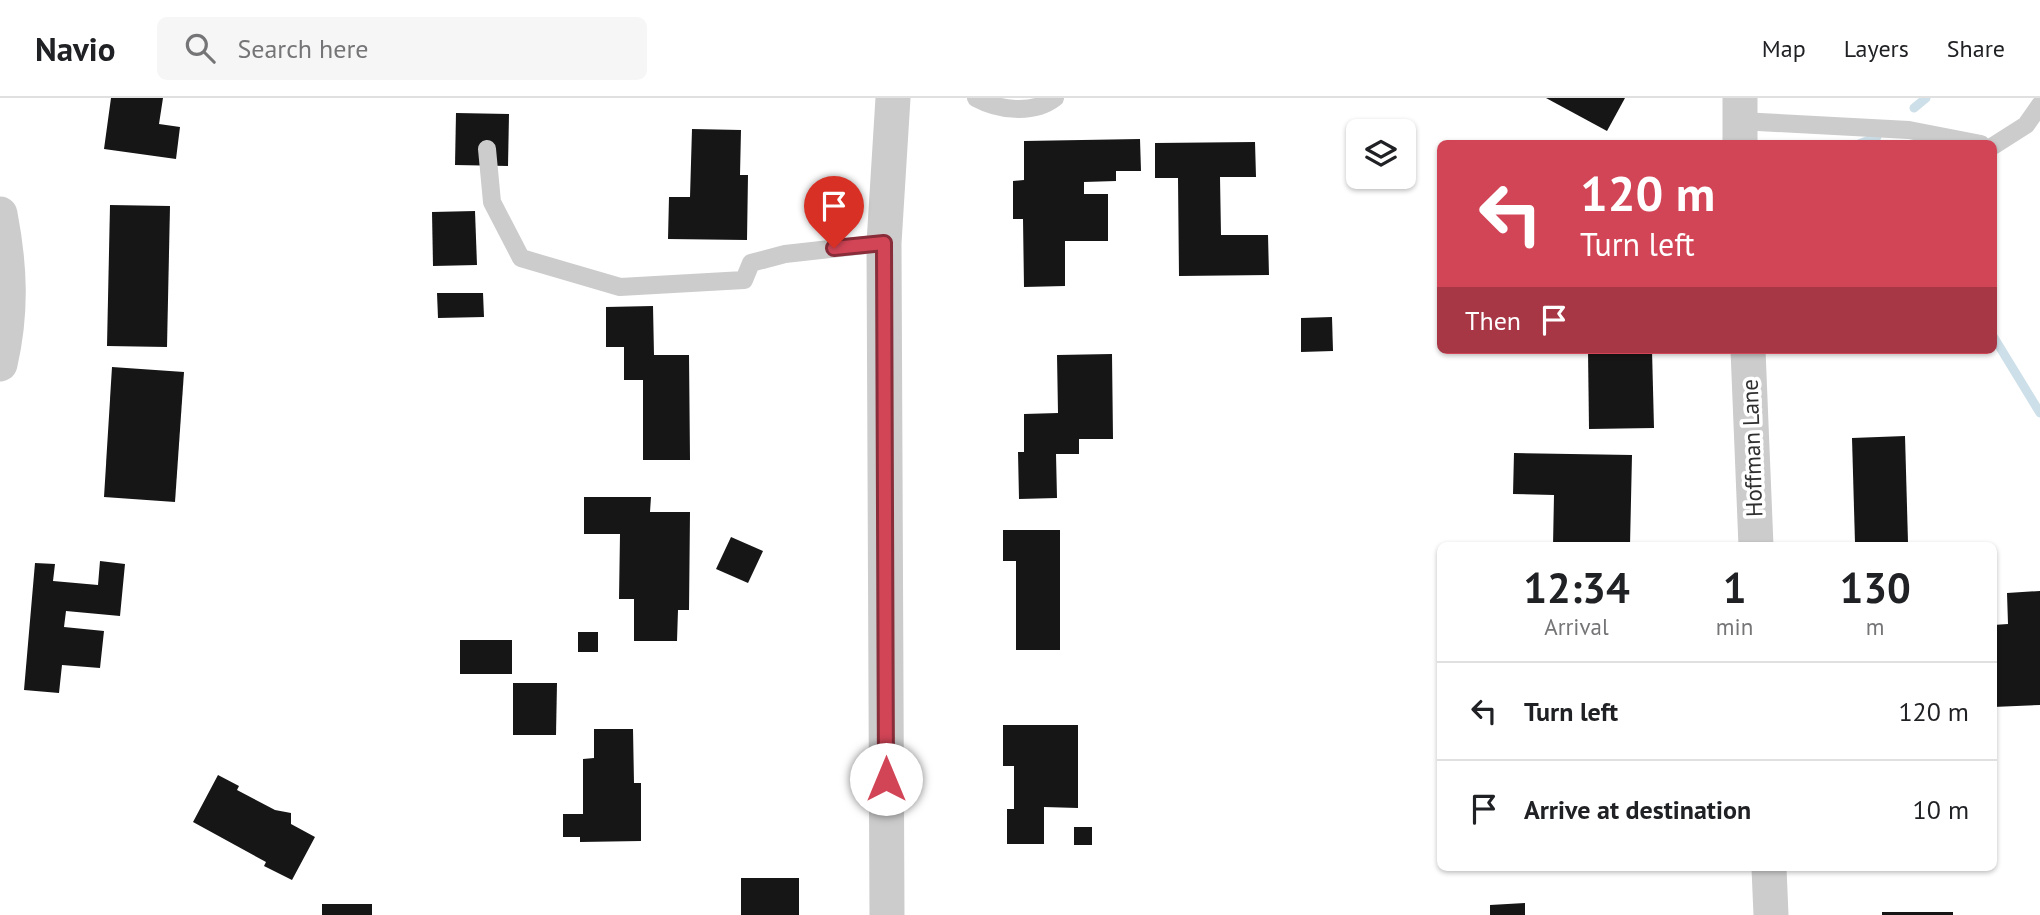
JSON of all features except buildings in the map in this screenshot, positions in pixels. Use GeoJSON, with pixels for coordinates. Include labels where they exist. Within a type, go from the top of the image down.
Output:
{"type":"FeatureCollection","features":[{"type":"Feature","properties":{"kind":"street"},"geometry":{"type":"LineString","coordinates":[[887,915],[884,243],[892,98]]}},
{"type":"Feature","properties":{"kind":"street"},"geometry":{"type":"LineString","coordinates":[[0,214],[9,264],[10,290],[0,364]]}},
{"type":"Feature","properties":{"kind":"street","name":"Hoffman Lane"},"geometry":{"type":"LineString","coordinates":[[1748,354],[1756,542]]}},
{"type":"Feature","properties":{"kind":"street"},"geometry":{"type":"LineString","coordinates":[[1769,871],[1771,915]]}},
{"type":"Feature","properties":{"kind":"lane"},"geometry":{"type":"LineString","coordinates":[[976,98],[994,108],[1022,109],[1055,98]]}},
{"type":"Feature","properties":{"kind":"lane"},"geometry":{"type":"LineString","coordinates":[[1997,143],[2026,125],[2040,105]]}},
{"type":"Feature","properties":{"kind":"lane"},"geometry":{"type":"LineString","coordinates":[[1740,121],[1909,130],[1960,140]]}},
{"type":"Feature","properties":{"kind":"lane"},"geometry":{"type":"LineString","coordinates":[[487,149],[492,202],[521,258],[620,287],[744,280],[751,263],[785,254],[884,243]]}},
{"type":"Feature","properties":{"kind":"waterway"},"geometry":{"type":"LineString","coordinates":[[1914,108],[1926,98]]}},
{"type":"Feature","properties":{"kind":"waterway"},"geometry":{"type":"LineString","coordinates":[[1869,140],[1877,137]]}},
{"type":"Feature","properties":{"kind":"waterway"},"geometry":{"type":"LineString","coordinates":[[1997,343],[2040,413]]}},
{"type":"Feature","properties":{"kind":"route"},"geometry":{"type":"LineString","coordinates":[[834,248],[884,243],[886,779]]}}]}
